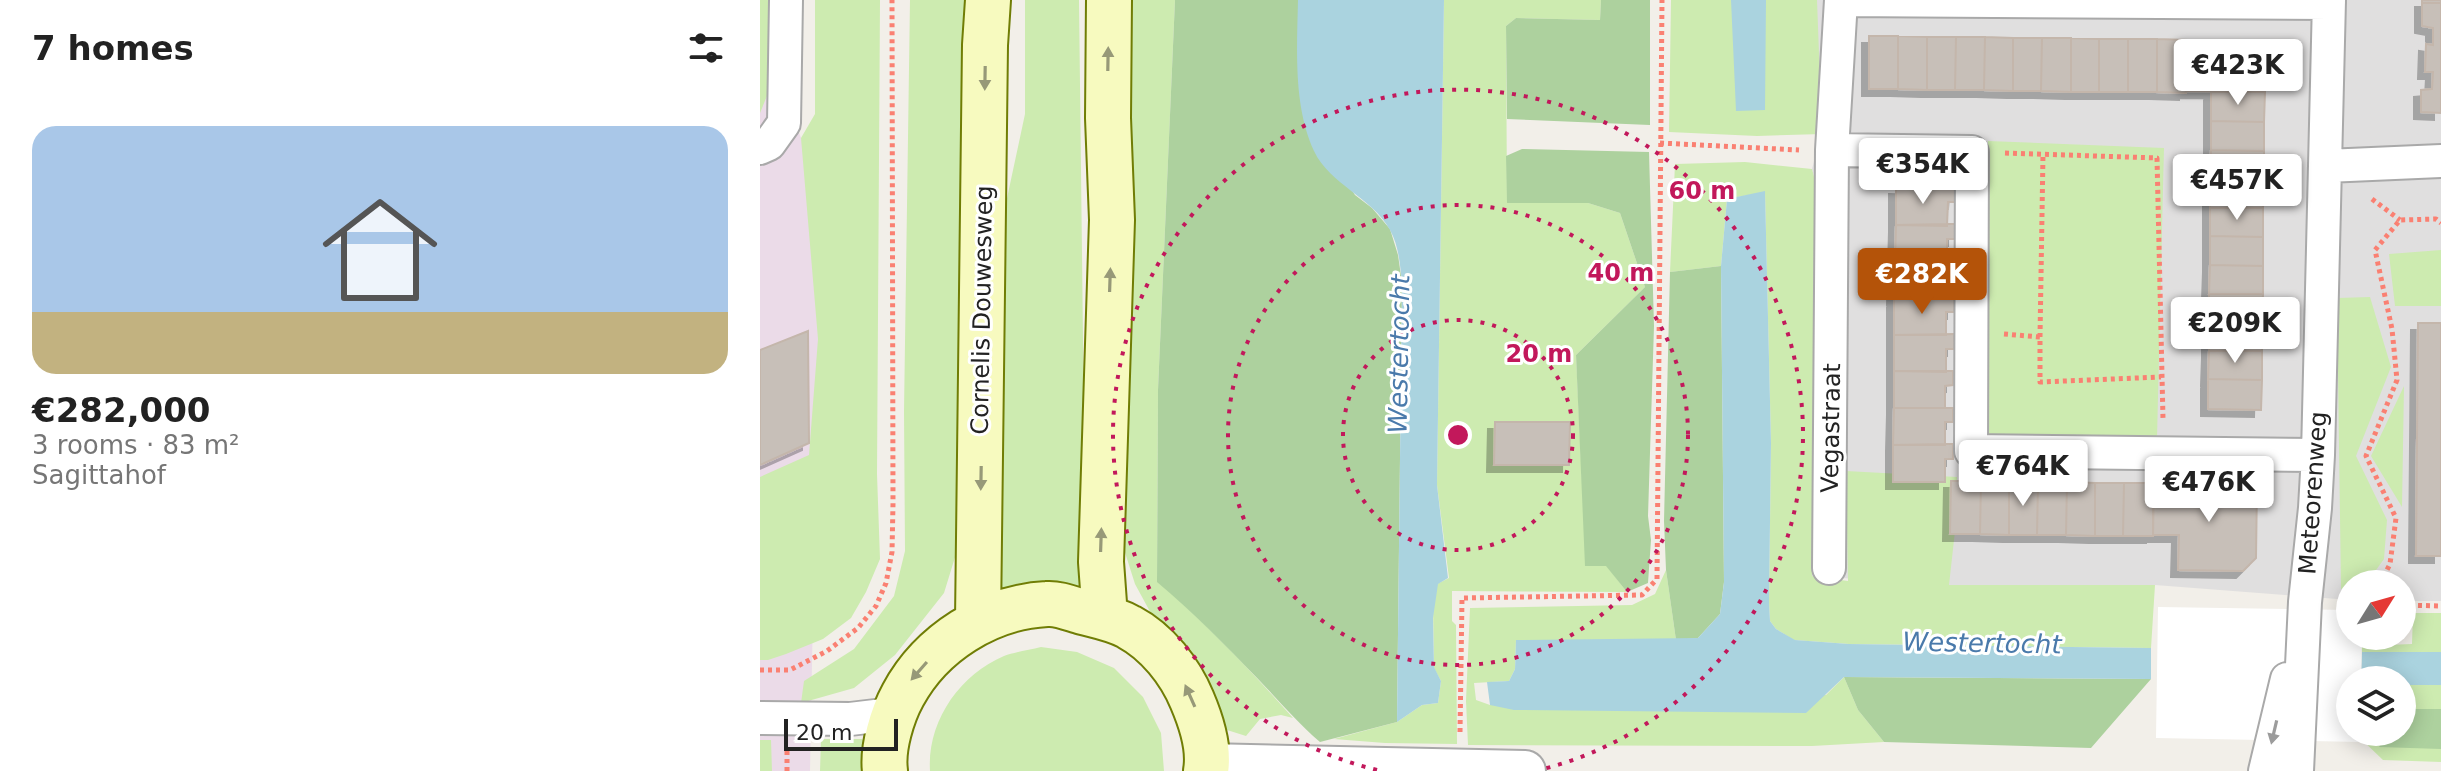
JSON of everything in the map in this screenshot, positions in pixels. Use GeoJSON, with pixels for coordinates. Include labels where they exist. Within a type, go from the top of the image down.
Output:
{"type":"FeatureCollection","features":[{"type":"Feature","properties":{"kind":"main road","name":"Cornelis Douwesweg"},"geometry":{"type":"LineString","coordinates":[[978,620],[988,0]]}},
{"type":"Feature","properties":{"kind":"main road"},"geometry":{"type":"LineString","coordinates":[[1105,617],[1101,562],[1112,220],[1108,118],[1109,0]]}},
{"type":"Feature","properties":{"kind":"main road"},"geometry":{"type":"LineString","coordinates":[[885,771],[892,714],[911,680],[937,651],[978,620],[1050,603],[1130,627],[1162,653],[1186,686],[1202,723],[1207,767]]}},
{"type":"Feature","properties":{"kind":"street"},"geometry":{"type":"LineString","coordinates":[[760,148],[769,144],[784,123],[786,0]]}},
{"type":"Feature","properties":{"kind":"street"},"geometry":{"type":"LineString","coordinates":[[1841,0],[2329,2]]}},
{"type":"Feature","properties":{"kind":"street","name":"Vegastraat"},"geometry":{"type":"LineString","coordinates":[[1829,568],[1832,150],[1841,0]]}},
{"type":"Feature","properties":{"kind":"street","name":"Meteorenweg"},"geometry":{"type":"LineString","coordinates":[[2297,771],[2305,602],[2318,455],[2329,2]]}},
{"type":"Feature","properties":{"kind":"street"},"geometry":{"type":"LineString","coordinates":[[1832,150],[1972,152],[1971,451],[2318,455]]}},
{"type":"Feature","properties":{"kind":"street"},"geometry":{"type":"LineString","coordinates":[[2326,166],[2441,161]]}},
{"type":"Feature","properties":{"kind":"street","name":"Meteorenweg"},"geometry":{"type":"LineString","coordinates":[[2265,771],[2305,602]]}},
{"type":"Feature","properties":{"kind":"street"},"geometry":{"type":"LineString","coordinates":[[760,718],[850,719],[892,714]]}},
{"type":"Feature","properties":{"kind":"street"},"geometry":{"type":"LineString","coordinates":[[1207,767],[1525,771]]}},
{"type":"Feature","properties":{"kind":"path"},"geometry":{"type":"LineString","coordinates":[[760,670],[790,670],[827,651],[858,628],[876,606],[886,583],[892,552],[892,0]]}},
{"type":"Feature","properties":{"kind":"path"},"geometry":{"type":"LineString","coordinates":[[1460,718],[1462,598],[1642,595],[1657,579],[1662,0]]}},
{"type":"Feature","properties":{"kind":"path"},"geometry":{"type":"LineString","coordinates":[[1660,143],[1821,152],[1832,150]]}},
{"type":"Feature","properties":{"kind":"path"},"geometry":{"type":"LineString","coordinates":[[1972,152],[2157,158],[2164,453]]}},
{"type":"Feature","properties":{"kind":"path"},"geometry":{"type":"LineString","coordinates":[[2043,154],[2040,382],[2161,377]]}},
{"type":"Feature","properties":{"kind":"path"},"geometry":{"type":"LineString","coordinates":[[2387,570],[2396,518],[2366,456],[2397,380],[2392,329],[2375,250],[2400,220],[2436,219],[2441,223]]}},
{"type":"Feature","properties":{"kind":"path"},"geometry":{"type":"LineString","coordinates":[[1971,330],[2040,337]]}},
{"type":"Feature","properties":{"kind":"path"},"geometry":{"type":"LineString","coordinates":[[2416,605],[2441,606]]}},
{"type":"Feature","properties":{"kind":"shaded area"},"geometry":{"type":"Polygon","coordinates":[[[760,0],[767,56],[821,186],[810,771],[760,771],[760,0]]]}},
{"type":"Feature","properties":{"kind":"shaded area"},"geometry":{"type":"Polygon","coordinates":[[[1814,0],[2441,0],[2441,601],[2416,601],[2416,570],[2336,570],[2336,599],[2155,585],[1949,585],[1812,576],[1817,188],[1812,169],[1821,134],[1814,0]]]}},
{"type":"Feature","properties":{"kind":"green space"},"geometry":{"type":"Polygon","coordinates":[[[760,0],[771,0],[769,91],[760,113],[760,0]]]}},
{"type":"Feature","properties":{"kind":"green space"},"geometry":{"type":"Polygon","coordinates":[[[815,0],[880,0],[877,474],[880,559],[851,618],[823,639],[768,660],[760,660],[760,477],[809,455],[818,339],[801,138],[815,114],[815,0]]]}},
{"type":"Feature","properties":{"kind":"green space"},"geometry":{"type":"Polygon","coordinates":[[[910,0],[973,0],[960,541],[944,593],[895,655],[854,688],[801,703],[804,681],[854,649],[894,596],[905,551],[910,0]]]}},
{"type":"Feature","properties":{"kind":"green space"},"geometry":{"type":"Polygon","coordinates":[[[1025,0],[1079,0],[1086,593],[995,596],[1003,217],[1025,114],[1025,0]]]}},
{"type":"Feature","properties":{"kind":"green space"},"geometry":{"type":"Polygon","coordinates":[[[1122,0],[1175,0],[1158,390],[1157,581],[1227,647],[1293,718],[1281,715],[1260,719],[1246,736],[1227,730],[1160,630],[1135,584],[1115,521],[1122,0]]]}},
{"type":"Feature","properties":{"kind":"green space"},"geometry":{"type":"Polygon","coordinates":[[[1175,0],[1298,0],[1299,81],[1304,119],[1355,195],[1372,208],[1390,229],[1398,255],[1402,283],[1397,722],[1320,742],[1157,582],[1158,390],[1175,0]]]}},
{"type":"Feature","properties":{"kind":"green space"},"geometry":{"type":"Polygon","coordinates":[[[1444,0],[1601,0],[1600,20],[1516,18],[1506,26],[1507,203],[1588,203],[1620,213],[1645,287],[1576,355],[1586,566],[1606,565],[1627,592],[1452,591],[1452,621],[1456,625],[1457,744],[1334,739],[1397,722],[1422,705],[1438,703],[1441,681],[1434,668],[1433,606],[1437,584],[1449,578],[1437,485],[1444,0]]]}},
{"type":"Feature","properties":{"kind":"green space"},"geometry":{"type":"Polygon","coordinates":[[[1601,0],[1650,0],[1650,125],[1507,119],[1506,26],[1516,18],[1600,20],[1601,0]]]}},
{"type":"Feature","properties":{"kind":"green space"},"geometry":{"type":"Polygon","coordinates":[[[1671,0],[1817,0],[1822,134],[1757,136],[1669,132],[1671,0]]]}},
{"type":"Feature","properties":{"kind":"green space"},"geometry":{"type":"Polygon","coordinates":[[[1988,141],[2164,148],[2157,439],[1978,439],[1988,141]]]}},
{"type":"Feature","properties":{"kind":"green space"},"geometry":{"type":"Polygon","coordinates":[[[1522,149],[1649,152],[1654,326],[1648,516],[1651,540],[1648,583],[1627,592],[1606,566],[1585,566],[1576,355],[1645,287],[1620,213],[1588,203],[1507,203],[1506,156],[1522,149]]]}},
{"type":"Feature","properties":{"kind":"green space"},"geometry":{"type":"Polygon","coordinates":[[[1745,162],[1812,169],[1817,188],[1812,576],[1848,581],[1846,471],[1957,477],[1949,585],[2155,585],[2151,648],[1849,644],[1794,640],[1776,629],[1770,621],[1769,602],[1771,443],[1765,192],[1727,199],[1721,266],[1670,272],[1675,164],[1745,162]]]}},
{"type":"Feature","properties":{"kind":"green space"},"geometry":{"type":"Polygon","coordinates":[[[2441,250],[2441,306],[2395,306],[2389,254],[2441,250]]]}},
{"type":"Feature","properties":{"kind":"green space"},"geometry":{"type":"Polygon","coordinates":[[[1721,266],[1724,582],[1720,614],[1698,638],[1676,640],[1666,570],[1664,521],[1670,272],[1721,266]]]}},
{"type":"Feature","properties":{"kind":"green space"},"geometry":{"type":"Polygon","coordinates":[[[2370,297],[2391,367],[2356,456],[2387,520],[2384,559],[2376,570],[2341,570],[2337,298],[2370,297]]]}},
{"type":"Feature","properties":{"kind":"green space"},"geometry":{"type":"Polygon","coordinates":[[[2404,386],[2402,507],[2371,456],[2404,386]]]}},
{"type":"Feature","properties":{"kind":"green space"},"geometry":{"type":"Polygon","coordinates":[[[1666,570],[1676,640],[1516,640],[1515,669],[1509,681],[1474,683],[1476,700],[1490,705],[1826,695],[1844,677],[1858,710],[1884,742],[1812,746],[1468,745],[1466,701],[1470,608],[1632,605],[1655,594],[1666,570]]]}},
{"type":"Feature","properties":{"kind":"green space"},"geometry":{"type":"Polygon","coordinates":[[[2416,613],[2441,613],[2441,653],[2362,652],[2416,650],[2416,613]]]}},
{"type":"Feature","properties":{"kind":"green space"},"geometry":{"type":"Polygon","coordinates":[[[1041,647],[1077,652],[1114,668],[1143,697],[1161,733],[1164,771],[930,771],[930,753],[940,718],[960,688],[988,664],[1004,656],[1041,647]]]}},
{"type":"Feature","properties":{"kind":"green space"},"geometry":{"type":"Polygon","coordinates":[[[1844,677],[2151,679],[2091,748],[1884,742],[1858,710],[1844,677]]]}},
{"type":"Feature","properties":{"kind":"green space"},"geometry":{"type":"Polygon","coordinates":[[[2416,685],[2441,685],[2441,762],[2383,760],[2368,746],[2416,746],[2416,685]]]}},
{"type":"Feature","properties":{"kind":"green space"},"geometry":{"type":"Polygon","coordinates":[[[2416,709],[2441,709],[2441,749],[2379,747],[2416,746],[2416,709]]]}},
{"type":"Feature","properties":{"kind":"green space"},"geometry":{"type":"Polygon","coordinates":[[[821,739],[862,739],[867,745],[872,771],[820,771],[821,739]]]}},
{"type":"Feature","properties":{"kind":"green space"},"geometry":{"type":"Polygon","coordinates":[[[760,740],[771,740],[772,771],[760,771],[760,740]]]}},
{"type":"Feature","properties":{"kind":"water"},"geometry":{"type":"Polygon","coordinates":[[[1298,0],[1444,0],[1437,485],[1448,578],[1438,584],[1433,618],[1434,667],[1441,681],[1438,703],[1422,705],[1397,722],[1400,263],[1390,230],[1373,209],[1321,163],[1307,134],[1299,96],[1298,0]]]}},
{"type":"Feature","properties":{"kind":"water"},"geometry":{"type":"Polygon","coordinates":[[[1731,0],[1766,0],[1765,110],[1736,111],[1731,0]]]}},
{"type":"Feature","properties":{"kind":"water"},"geometry":{"type":"Polygon","coordinates":[[[1765,191],[1771,443],[1769,602],[1770,621],[1776,629],[1795,640],[1849,644],[2151,648],[2151,679],[1844,677],[1806,713],[1514,710],[1490,705],[1487,682],[1509,681],[1515,669],[1516,640],[1698,638],[1720,614],[1724,582],[1721,266],[1727,199],[1765,191]]]}},
{"type":"Feature","properties":{"kind":"water"},"geometry":{"type":"Polygon","coordinates":[[[2362,652],[2441,652],[2441,685],[2416,685],[2416,666],[2362,666],[2362,652]]]}},
{"type":"Feature","properties":{"kind":"pier"},"geometry":{"type":"Polygon","coordinates":[[[2158,607],[2336,610],[2336,650],[2362,650],[2361,666],[2336,666],[2336,742],[2156,738],[2158,607]]]}},
{"type":"Feature","properties":{"kind":"building"},"geometry":{"type":"Polygon","coordinates":[[[2422,0],[2441,0],[2441,3],[2422,3],[2422,0]]]}},
{"type":"Feature","properties":{"kind":"building"},"geometry":{"type":"Polygon","coordinates":[[[2422,3],[2441,3],[2441,113],[2421,112],[2421,90],[2432,89],[2433,72],[2425,72],[2426,44],[2433,45],[2433,28],[2422,26],[2422,3]]]}},
{"type":"Feature","properties":{"kind":"building"},"geometry":{"type":"Polygon","coordinates":[[[1869,36],[1898,36],[1898,89],[1869,89],[1869,36]]]}},
{"type":"Feature","properties":{"kind":"building"},"geometry":{"type":"Polygon","coordinates":[[[1898,36],[1927,37],[1927,90],[1898,89],[1898,36]]]}},
{"type":"Feature","properties":{"kind":"building"},"geometry":{"type":"Polygon","coordinates":[[[1927,37],[1956,37],[1955,90],[1927,90],[1927,37]]]}},
{"type":"Feature","properties":{"kind":"building"},"geometry":{"type":"Polygon","coordinates":[[[1956,37],[1985,37],[1984,90],[1955,90],[1956,37]]]}},
{"type":"Feature","properties":{"kind":"building"},"geometry":{"type":"Polygon","coordinates":[[[1985,37],[2013,38],[2013,91],[1984,90],[1985,37]]]}},
{"type":"Feature","properties":{"kind":"building"},"geometry":{"type":"Polygon","coordinates":[[[2013,38],[2042,38],[2041,91],[2013,91],[2013,38]]]}},
{"type":"Feature","properties":{"kind":"building"},"geometry":{"type":"Polygon","coordinates":[[[2042,38],[2071,38],[2071,92],[2041,91],[2042,38]]]}},
{"type":"Feature","properties":{"kind":"building"},"geometry":{"type":"Polygon","coordinates":[[[2071,38],[2099,39],[2099,92],[2071,92],[2071,38]]]}},
{"type":"Feature","properties":{"kind":"building"},"geometry":{"type":"Polygon","coordinates":[[[2099,39],[2128,39],[2128,92],[2099,92],[2099,39]]]}},
{"type":"Feature","properties":{"kind":"building"},"geometry":{"type":"Polygon","coordinates":[[[2128,39],[2157,39],[2157,92],[2128,92],[2128,39]]]}},
{"type":"Feature","properties":{"kind":"building"},"geometry":{"type":"Polygon","coordinates":[[[2157,39],[2187,40],[2186,93],[2157,92],[2157,39]]]}},
{"type":"Feature","properties":{"kind":"building"},"geometry":{"type":"Polygon","coordinates":[[[2223,54],[2271,55],[2270,90],[2186,91],[2187,59],[2222,59],[2223,54]]]}},
{"type":"Feature","properties":{"kind":"building"},"geometry":{"type":"Polygon","coordinates":[[[2211,92],[2265,92],[2264,122],[2211,121],[2211,92]]]}},
{"type":"Feature","properties":{"kind":"building"},"geometry":{"type":"Polygon","coordinates":[[[2211,121],[2264,122],[2264,151],[2211,150],[2211,121]]]}},
{"type":"Feature","properties":{"kind":"building"},"geometry":{"type":"Polygon","coordinates":[[[2211,150],[2264,151],[2264,179],[2210,179],[2211,150]]]}},
{"type":"Feature","properties":{"kind":"building"},"geometry":{"type":"Polygon","coordinates":[[[2210,179],[2264,179],[2263,208],[2210,208],[2210,179]]]}},
{"type":"Feature","properties":{"kind":"building"},"geometry":{"type":"Polygon","coordinates":[[[1896,187],[1956,189],[1955,202],[1948,202],[1947,226],[1896,225],[1896,187]]]}},
{"type":"Feature","properties":{"kind":"building"},"geometry":{"type":"Polygon","coordinates":[[[2210,208],[2263,208],[2263,237],[2210,236],[2210,208]]]}},
{"type":"Feature","properties":{"kind":"building"},"geometry":{"type":"Polygon","coordinates":[[[1955,224],[1955,239],[1947,239],[1947,262],[1895,261],[1896,225],[1955,224]]]}},
{"type":"Feature","properties":{"kind":"building"},"geometry":{"type":"Polygon","coordinates":[[[2210,236],[2263,237],[2263,266],[2210,265],[2210,236]]]}},
{"type":"Feature","properties":{"kind":"building"},"geometry":{"type":"Polygon","coordinates":[[[1895,261],[1955,261],[1955,276],[1947,276],[1946,299],[1894,298],[1895,261]]]}},
{"type":"Feature","properties":{"kind":"building"},"geometry":{"type":"Polygon","coordinates":[[[2210,265],[2263,266],[2263,294],[2209,294],[2210,265]]]}},
{"type":"Feature","properties":{"kind":"building"},"geometry":{"type":"Polygon","coordinates":[[[2209,294],[2263,294],[2262,323],[2209,322],[2209,294]]]}},
{"type":"Feature","properties":{"kind":"building"},"geometry":{"type":"Polygon","coordinates":[[[1894,298],[1954,298],[1954,312],[1946,312],[1946,335],[1894,335],[1894,298]]]}},
{"type":"Feature","properties":{"kind":"building"},"geometry":{"type":"Polygon","coordinates":[[[2209,322],[2262,323],[2262,351],[2209,351],[2209,322]]]}},
{"type":"Feature","properties":{"kind":"building"},"geometry":{"type":"Polygon","coordinates":[[[2418,323],[2441,323],[2441,556],[2416,556],[2418,323]]]}},
{"type":"Feature","properties":{"kind":"building"},"geometry":{"type":"Polygon","coordinates":[[[808,331],[809,443],[760,465],[760,350],[808,331]]]}},
{"type":"Feature","properties":{"kind":"building"},"geometry":{"type":"Polygon","coordinates":[[[1954,334],[1954,349],[1946,349],[1946,372],[1894,371],[1894,335],[1954,334]]]}},
{"type":"Feature","properties":{"kind":"building"},"geometry":{"type":"Polygon","coordinates":[[[2209,351],[2262,351],[2262,380],[2208,379],[2209,351]]]}},
{"type":"Feature","properties":{"kind":"building"},"geometry":{"type":"Polygon","coordinates":[[[1894,371],[1953,371],[1953,385],[1945,386],[1945,408],[1894,408],[1894,371]]]}},
{"type":"Feature","properties":{"kind":"building"},"geometry":{"type":"Polygon","coordinates":[[[2208,379],[2262,380],[2261,410],[2208,409],[2208,379]]]}},
{"type":"Feature","properties":{"kind":"building"},"geometry":{"type":"Polygon","coordinates":[[[1894,408],[1953,408],[1953,422],[1945,422],[1945,445],[1893,445],[1894,408]]]}},
{"type":"Feature","properties":{"kind":"building"},"geometry":{"type":"Polygon","coordinates":[[[1495,422],[1570,422],[1569,465],[1494,465],[1495,422]]]}},
{"type":"Feature","properties":{"kind":"building"},"geometry":{"type":"Polygon","coordinates":[[[1953,444],[1953,459],[1945,459],[1945,482],[1893,482],[1893,445],[1953,444]]]}},
{"type":"Feature","properties":{"kind":"building"},"geometry":{"type":"Polygon","coordinates":[[[1951,481],[1981,481],[1980,534],[1950,534],[1951,481]]]}},
{"type":"Feature","properties":{"kind":"building"},"geometry":{"type":"Polygon","coordinates":[[[1981,481],[2009,482],[2009,535],[1980,534],[1981,481]]]}},
{"type":"Feature","properties":{"kind":"building"},"geometry":{"type":"Polygon","coordinates":[[[2009,482],[2038,482],[2037,535],[2009,535],[2009,482]]]}},
{"type":"Feature","properties":{"kind":"building"},"geometry":{"type":"Polygon","coordinates":[[[2038,482],[2067,482],[2066,535],[2037,535],[2038,482]]]}},
{"type":"Feature","properties":{"kind":"building"},"geometry":{"type":"Polygon","coordinates":[[[2067,482],[2095,483],[2095,536],[2066,535],[2067,482]]]}},
{"type":"Feature","properties":{"kind":"building"},"geometry":{"type":"Polygon","coordinates":[[[2095,483],[2124,483],[2123,536],[2095,536],[2095,483]]]}},
{"type":"Feature","properties":{"kind":"building"},"geometry":{"type":"Polygon","coordinates":[[[2124,483],[2154,483],[2153,536],[2123,536],[2124,483]]]}},
{"type":"Feature","properties":{"kind":"building"},"geometry":{"type":"Polygon","coordinates":[[[2153,484],[2257,485],[2256,558],[2243,571],[2178,570],[2179,535],[2153,535],[2153,484]]]}},
{"type":"Feature","properties":{"kind":"water label","name":"Westertocht"},"geometry":{"type":"Point","coordinates":[1399,354]}},
{"type":"Feature","properties":{"kind":"water label","name":"Westertocht"},"geometry":{"type":"Point","coordinates":[1982,643]}}]}
